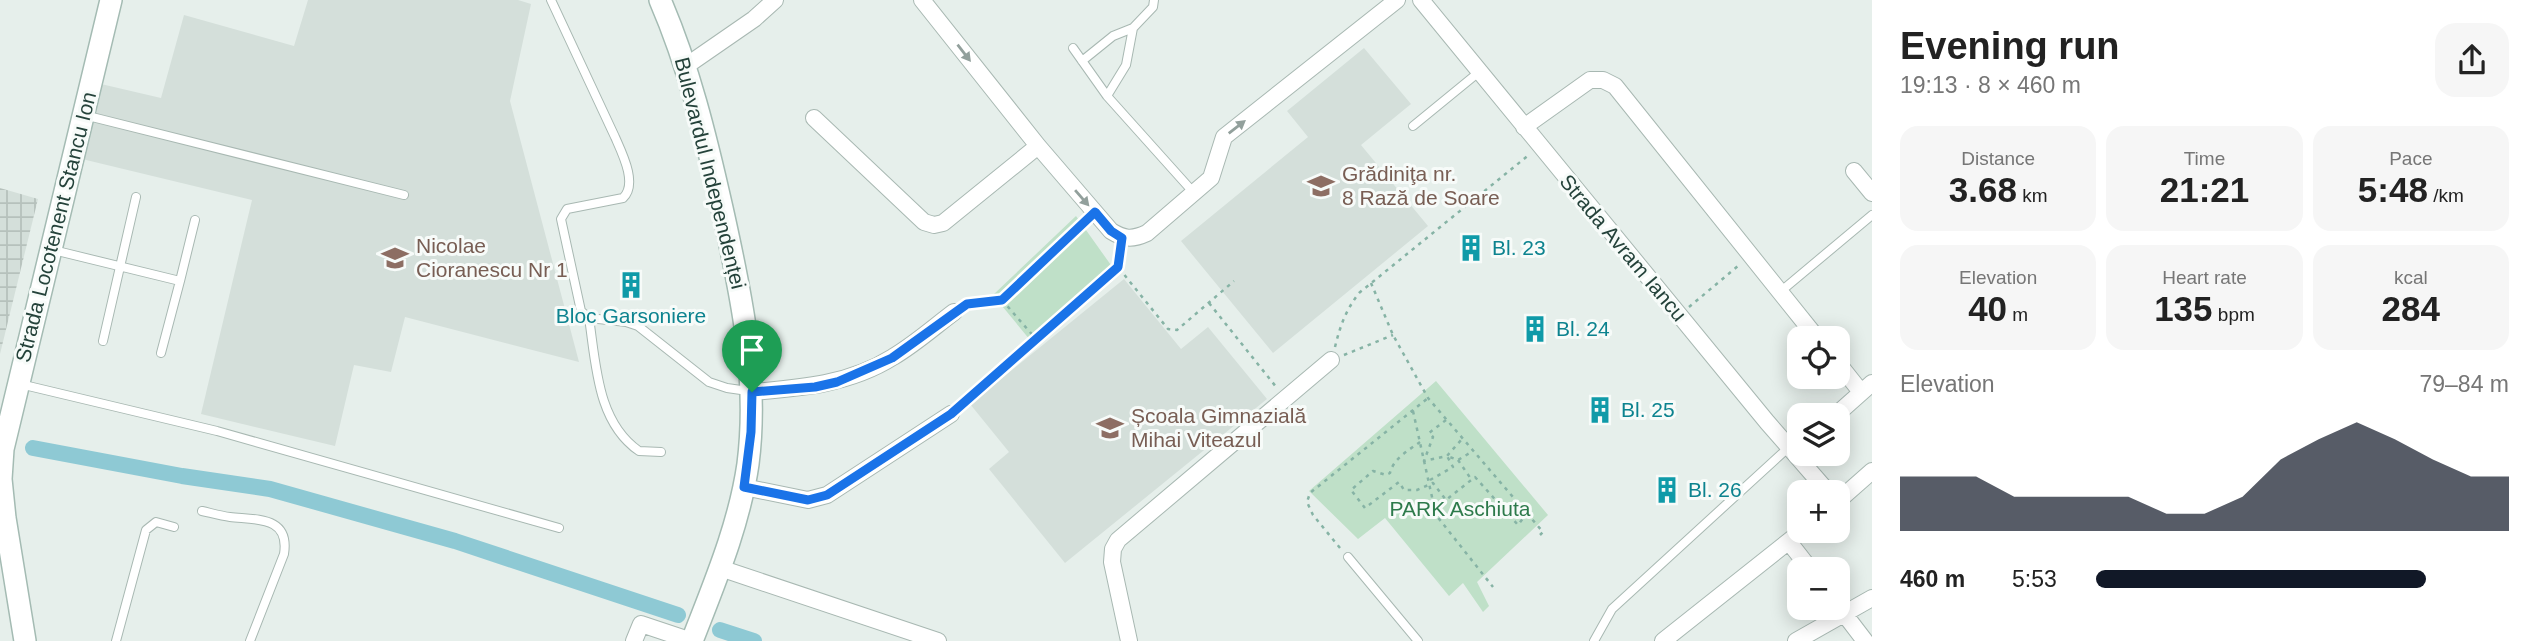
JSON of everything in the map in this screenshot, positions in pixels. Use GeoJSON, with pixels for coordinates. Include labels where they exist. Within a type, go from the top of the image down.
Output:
{"type":"FeatureCollection","features":[{"type":"Feature","properties":{"kind":"main road","name":"Strada Locotenent Stancu Ion"},"geometry":{"type":"LineString","coordinates":[[21,634],[5,518],[1,471],[3,449],[111,0]]}},
{"type":"Feature","properties":{"kind":"main road","name":"Bulevardul Independenței"},"geometry":{"type":"LineString","coordinates":[[660,0],[686,66],[711,163],[738,286],[752,392],[751,432],[744,487],[720,568],[692,641]]}},
{"type":"Feature","properties":{"kind":"street"},"geometry":{"type":"LineString","coordinates":[[686,66],[754,19],[775,0]]}},
{"type":"Feature","properties":{"kind":"street"},"geometry":{"type":"LineString","coordinates":[[922,0],[1038,146],[1111,231],[1122,238],[1136,238],[1147,233],[1194,193],[1211,178],[1224,137],[1397,0]]}},
{"type":"Feature","properties":{"kind":"street","name":"Strada Avram Iancu"},"geometry":{"type":"LineString","coordinates":[[1422,0],[1679,315],[1787,441]]}},
{"type":"Feature","properties":{"kind":"street"},"geometry":{"type":"LineString","coordinates":[[1524,127],[1590,80],[1603,80],[1615,86],[1807,326]]}},
{"type":"Feature","properties":{"kind":"street"},"geometry":{"type":"LineString","coordinates":[[814,118],[924,222],[934,225],[943,223],[1038,146]]}},
{"type":"Feature","properties":{"kind":"street"},"geometry":{"type":"LineString","coordinates":[[1854,171],[1872,193]]}},
{"type":"Feature","properties":{"kind":"street"},"geometry":{"type":"LineString","coordinates":[[752,392],[815,387],[837,382],[892,358],[954,312]]}},
{"type":"Feature","properties":{"kind":"street"},"geometry":{"type":"LineString","coordinates":[[1129,641],[1112,562],[1113,549],[1118,540],[1331,360]]}},
{"type":"Feature","properties":{"kind":"street"},"geometry":{"type":"LineString","coordinates":[[1850,373],[1867,388],[1850,403]]}},
{"type":"Feature","properties":{"kind":"street"},"geometry":{"type":"LineString","coordinates":[[744,487],[808,500],[827,495],[951,414]]}},
{"type":"Feature","properties":{"kind":"street","name":"Strada Avram Iancu"},"geometry":{"type":"LineString","coordinates":[[1807,466],[1819,480]]}},
{"type":"Feature","properties":{"kind":"street"},"geometry":{"type":"LineString","coordinates":[[1850,490],[1872,471]]}},
{"type":"Feature","properties":{"kind":"street"},"geometry":{"type":"LineString","coordinates":[[1663,641],[1788,543]]}},
{"type":"Feature","properties":{"kind":"street"},"geometry":{"type":"LineString","coordinates":[[1790,543],[1801,557]]}},
{"type":"Feature","properties":{"kind":"street"},"geometry":{"type":"LineString","coordinates":[[720,568],[938,641]]}},
{"type":"Feature","properties":{"kind":"street"},"geometry":{"type":"LineString","coordinates":[[1850,606],[1872,598]]}},
{"type":"Feature","properties":{"kind":"street"},"geometry":{"type":"LineString","coordinates":[[1796,641],[1826,620]]}},
{"type":"Feature","properties":{"kind":"street"},"geometry":{"type":"LineString","coordinates":[[1850,620],[1866,641]]}},
{"type":"Feature","properties":{"kind":"street"},"geometry":{"type":"LineString","coordinates":[[634,641],[642,624],[692,641]]}},
{"type":"Feature","properties":{"kind":"lane"},"geometry":{"type":"LineString","coordinates":[[551,0],[615,137],[629,186],[623,198],[566,209],[561,219],[582,311],[589,318],[603,400],[625,439],[639,451],[661,452]]}},
{"type":"Feature","properties":{"kind":"lane"},"geometry":{"type":"LineString","coordinates":[[1082,61],[1113,36],[1133,28],[1153,7],[1154,0]]}},
{"type":"Feature","properties":{"kind":"lane"},"geometry":{"type":"LineString","coordinates":[[1107,96],[1126,65],[1133,28]]}},
{"type":"Feature","properties":{"kind":"lane"},"geometry":{"type":"LineString","coordinates":[[1073,48],[1107,96],[1194,193]]}},
{"type":"Feature","properties":{"kind":"lane"},"geometry":{"type":"LineString","coordinates":[[1413,126],[1479,72]]}},
{"type":"Feature","properties":{"kind":"lane"},"geometry":{"type":"LineString","coordinates":[[84,115],[404,195]]}},
{"type":"Feature","properties":{"kind":"lane"},"geometry":{"type":"LineString","coordinates":[[103,341],[136,197]]}},
{"type":"Feature","properties":{"kind":"lane"},"geometry":{"type":"LineString","coordinates":[[1780,292],[1872,215]]}},
{"type":"Feature","properties":{"kind":"lane"},"geometry":{"type":"LineString","coordinates":[[161,354],[195,220]]}},
{"type":"Feature","properties":{"kind":"lane"},"geometry":{"type":"LineString","coordinates":[[50,249],[180,281]]}},
{"type":"Feature","properties":{"kind":"lane"},"geometry":{"type":"LineString","coordinates":[[589,318],[638,326],[709,382],[752,392]]}},
{"type":"Feature","properties":{"kind":"lane"},"geometry":{"type":"LineString","coordinates":[[17,383],[217,431],[559,528]]}},
{"type":"Feature","properties":{"kind":"lane"},"geometry":{"type":"LineString","coordinates":[[1594,641],[1612,609],[1787,455]]}},
{"type":"Feature","properties":{"kind":"lane"},"geometry":{"type":"LineString","coordinates":[[202,511],[266,521],[281,530],[285,539],[284,554],[250,641]]}},
{"type":"Feature","properties":{"kind":"lane"},"geometry":{"type":"LineString","coordinates":[[116,641],[146,530],[156,522],[174,527]]}},
{"type":"Feature","properties":{"kind":"lane"},"geometry":{"type":"LineString","coordinates":[[1348,557],[1418,641]]}},
{"type":"Feature","properties":{"kind":"path"},"geometry":{"type":"LineString","coordinates":[[1331,360],[1342,321],[1348,307],[1359,293],[1540,147]]}},
{"type":"Feature","properties":{"kind":"path"},"geometry":{"type":"LineString","coordinates":[[954,312],[967,304],[1002,300],[1095,212]]}},
{"type":"Feature","properties":{"kind":"path"},"geometry":{"type":"LineString","coordinates":[[951,414],[1118,267],[1122,238]]}},
{"type":"Feature","properties":{"kind":"path"},"geometry":{"type":"LineString","coordinates":[[1679,315],[1752,256]]}},
{"type":"Feature","properties":{"kind":"path"},"geometry":{"type":"LineString","coordinates":[[1118,267],[1172,331],[1177,330],[1234,281]]}},
{"type":"Feature","properties":{"kind":"path"},"geometry":{"type":"LineString","coordinates":[[1371,283],[1393,335],[1427,398],[1543,532],[1540,535]]}},
{"type":"Feature","properties":{"kind":"path"},"geometry":{"type":"LineString","coordinates":[[1002,300],[1036,339]]}},
{"type":"Feature","properties":{"kind":"path"},"geometry":{"type":"LineString","coordinates":[[1209,303],[1285,398]]}},
{"type":"Feature","properties":{"kind":"path"},"geometry":{"type":"LineString","coordinates":[[1331,360],[1393,335]]}},
{"type":"Feature","properties":{"kind":"path"},"geometry":{"type":"LineString","coordinates":[[1348,557],[1313,514],[1307,502],[1310,493],[1427,398]]}},
{"type":"Feature","properties":{"kind":"path"},"geometry":{"type":"LineString","coordinates":[[1413,411],[1436,515],[1493,587]]}},
{"type":"Feature","properties":{"kind":"path"},"geometry":{"type":"LineString","coordinates":[[1424,461],[1433,437],[1429,433],[1446,420]]}},
{"type":"Feature","properties":{"kind":"path"},"geometry":{"type":"LineString","coordinates":[[1447,456],[1462,439]]}},
{"type":"Feature","properties":{"kind":"path"},"geometry":{"type":"LineString","coordinates":[[1420,442],[1391,467],[1390,473],[1386,475],[1373,471],[1351,490],[1365,508],[1399,482],[1404,491],[1417,490],[1452,467],[1447,456]]}},
{"type":"Feature","properties":{"kind":"path"},"geometry":{"type":"LineString","coordinates":[[1458,460],[1473,452]]}},
{"type":"Feature","properties":{"kind":"path"},"geometry":{"type":"LineString","coordinates":[[1424,461],[1447,456],[1458,460],[1471,479]]}},
{"type":"Feature","properties":{"kind":"path"},"geometry":{"type":"LineString","coordinates":[[1429,482],[1433,483],[1446,500],[1475,477],[1518,525],[1527,513]]}},
{"type":"Feature","properties":{"kind":"shaded area","name":"Nicolae Cioranescu Nr 1"},"geometry":{"type":"Polygon","coordinates":[[[308,0],[518,0],[531,4],[510,101],[579,362],[405,317],[391,372],[354,365],[335,446],[201,414],[252,200],[82,159],[101,84],[161,98],[184,15],[294,46],[308,0]]]}},
{"type":"Feature","properties":{"kind":"shaded area","name":"Grădiniţa nr. 8 Rază de Soare"},"geometry":{"type":"Polygon","coordinates":[[[1364,48],[1411,104],[1361,145],[1428,226],[1273,353],[1181,241],[1308,137],[1287,111],[1364,48]]]}},
{"type":"Feature","properties":{"kind":"shaded area"},"geometry":{"type":"Polygon","coordinates":[[[0,188],[38,199],[0,354],[0,188]]]}},
{"type":"Feature","properties":{"kind":"shaded area","name":"Școala Gimnazială Mihai Viteazul"},"geometry":{"type":"Polygon","coordinates":[[[1124,279],[1181,349],[1208,327],[1267,399],[1065,563],[989,469],[1009,452],[970,404],[1124,279]]]}},
{"type":"Feature","properties":{"kind":"green space"},"geometry":{"type":"Polygon","coordinates":[[[1076,216],[1118,275],[1035,346],[993,295],[1076,216]]]}},
{"type":"Feature","properties":{"kind":"green space","name":"PARK Aschiuta"},"geometry":{"type":"Polygon","coordinates":[[[1436,381],[1548,515],[1477,582],[1489,606],[1483,612],[1463,583],[1449,596],[1385,518],[1358,539],[1309,491],[1436,381]]]}},
{"type":"Feature","properties":{"kind":"waterway"},"geometry":{"type":"LineString","coordinates":[[33,448],[182,476],[270,489],[455,541],[678,615]]}},
{"type":"Feature","properties":{"kind":"waterway"},"geometry":{"type":"LineString","coordinates":[[720,630],[754,641]]}},
{"type":"Feature","properties":{"kind":"place","name":"Grădiniţa nr. 8 Rază de Soare"},"geometry":{"type":"Point","coordinates":[1321,186]}},
{"type":"Feature","properties":{"kind":"place","name":"Bl. 23"},"geometry":{"type":"Point","coordinates":[1471,248]}},
{"type":"Feature","properties":{"kind":"place","name":"Nicolae Cioranescu Nr 1"},"geometry":{"type":"Point","coordinates":[395,258]}},
{"type":"Feature","properties":{"kind":"place","name":"Bloc Garsoniere"},"geometry":{"type":"Point","coordinates":[631,285]}},
{"type":"Feature","properties":{"kind":"place","name":"Bl. 24"},"geometry":{"type":"Point","coordinates":[1535,329]}},
{"type":"Feature","properties":{"kind":"place","name":"Bl. 25"},"geometry":{"type":"Point","coordinates":[1600,410]}},
{"type":"Feature","properties":{"kind":"place","name":"Școala Gimnazială Mihai Viteazul"},"geometry":{"type":"Point","coordinates":[1110,428]}},
{"type":"Feature","properties":{"kind":"place","name":"Bl. 26"},"geometry":{"type":"Point","coordinates":[1667,490]}},
{"type":"Feature","properties":{"kind":"route"},"geometry":{"type":"LineString","coordinates":[[1095,212],[1111,231],[1122,238],[1118,267],[951,414],[827,495],[808,500],[744,487],[751,432],[752,392],[815,387],[837,382],[892,358],[967,304],[1002,300],[1095,212]]}}]}
